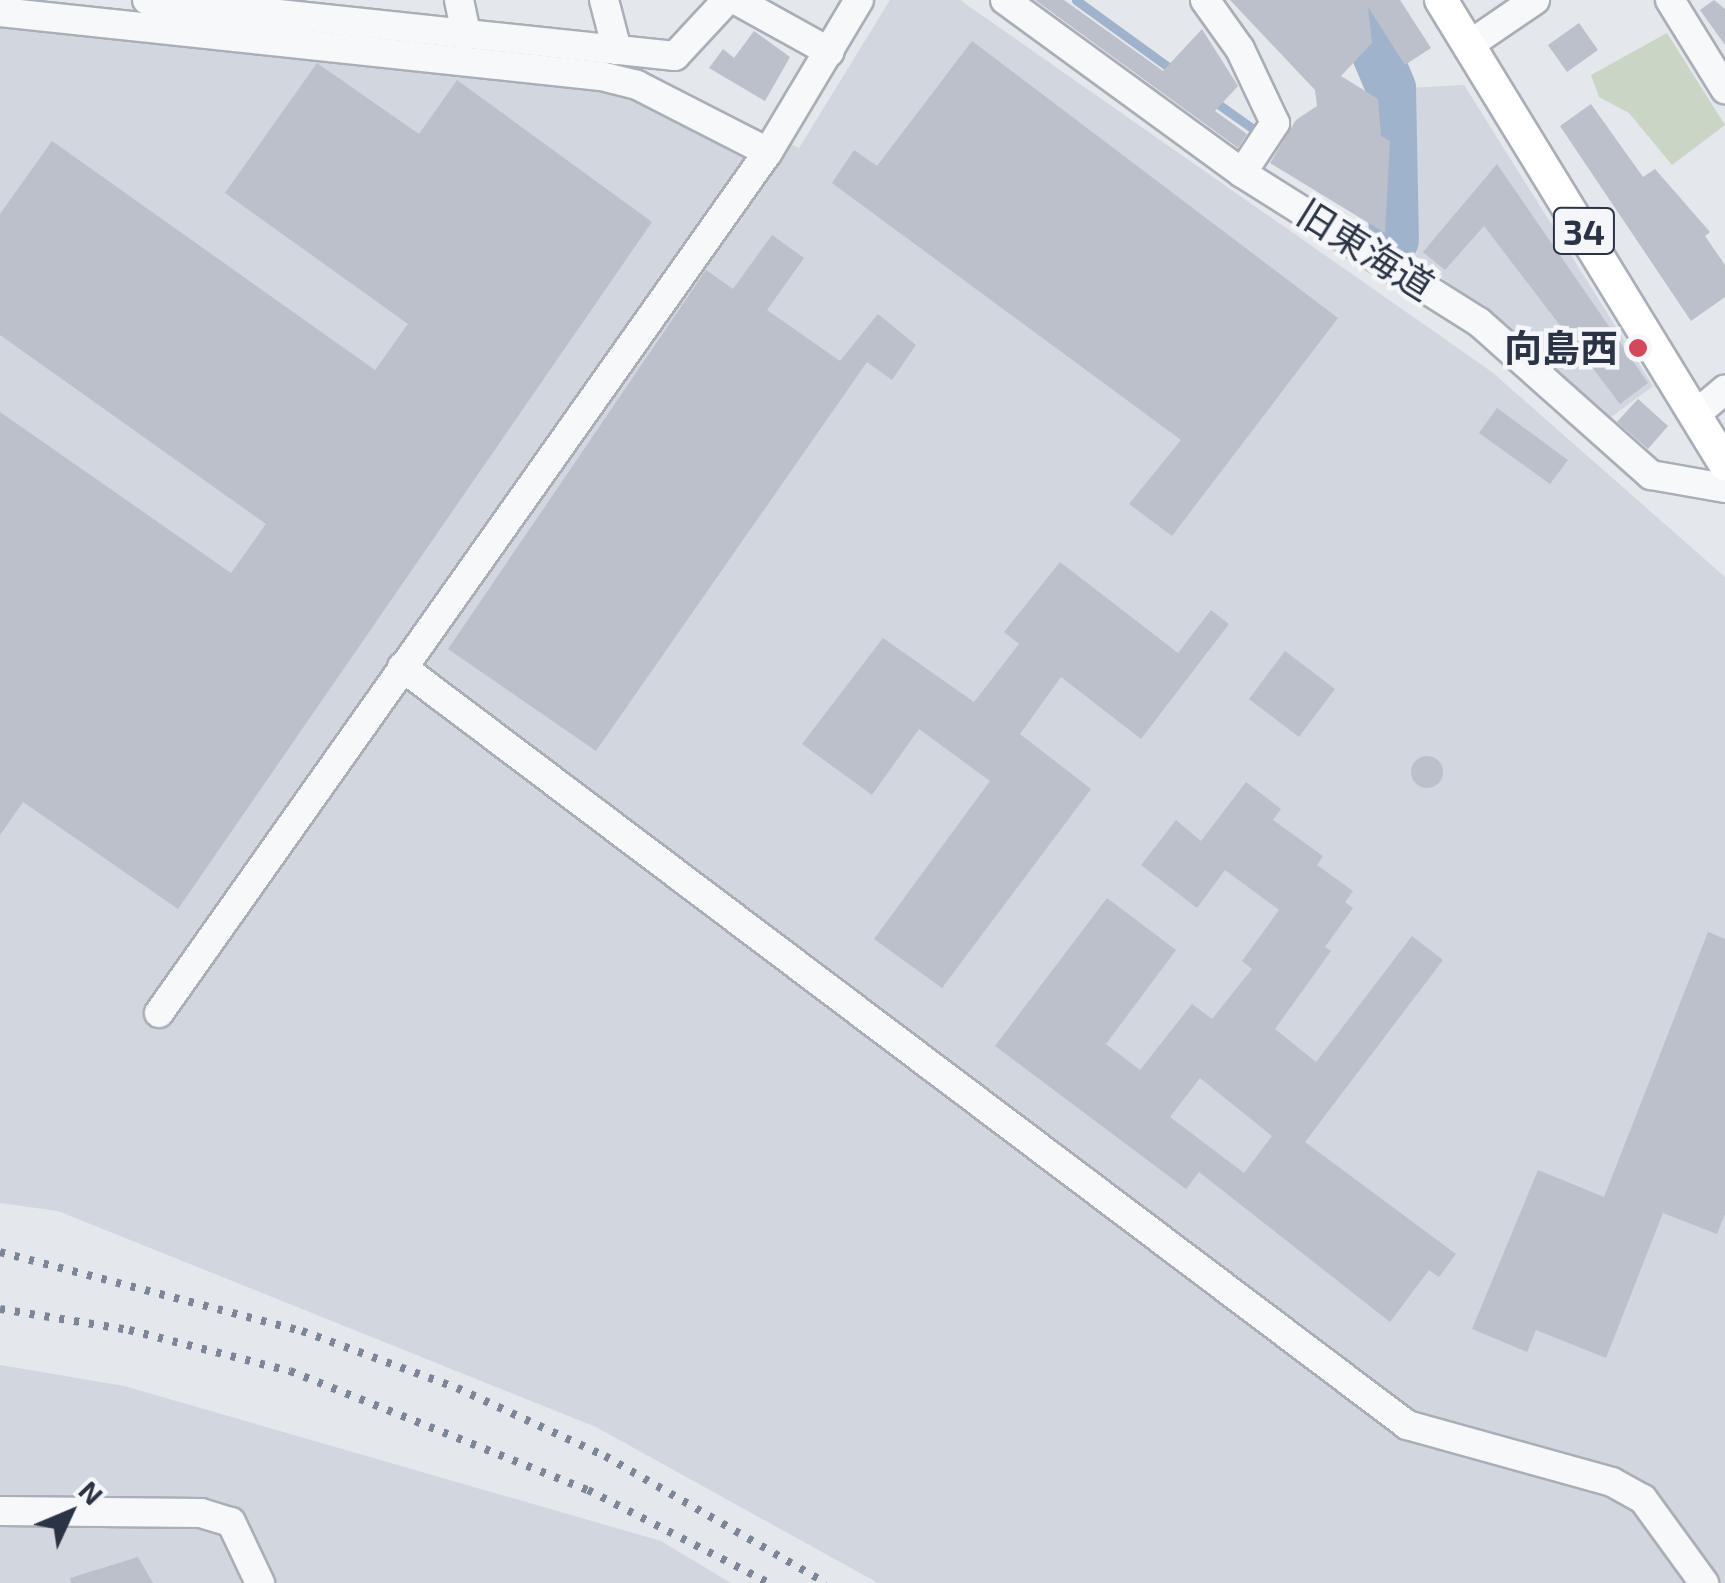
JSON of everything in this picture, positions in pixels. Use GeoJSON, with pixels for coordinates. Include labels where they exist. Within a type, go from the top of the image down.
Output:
{"type":"FeatureCollection","features":[{"type":"Feature","properties":{"kind":"main road","name":"34"},"geometry":{"type":"LineString","coordinates":[[1441,0],[1725,464]]}},
{"type":"Feature","properties":{"kind":"street"},"geometry":{"type":"LineString","coordinates":[[147,0],[322,10],[466,34],[676,56],[727,0]]}},
{"type":"Feature","properties":{"kind":"street"},"geometry":{"type":"LineString","coordinates":[[459,0],[466,34]]}},
{"type":"Feature","properties":{"kind":"street"},"geometry":{"type":"LineString","coordinates":[[604,0],[617,50]]}},
{"type":"Feature","properties":{"kind":"street"},"geometry":{"type":"LineString","coordinates":[[736,0],[830,52]]}},
{"type":"Feature","properties":{"kind":"street"},"geometry":{"type":"LineString","coordinates":[[159,1013],[768,152],[860,0]]}},
{"type":"Feature","properties":{"kind":"street","name":"旧東海道"},"geometry":{"type":"LineString","coordinates":[[1004,0],[1242,173],[1479,322],[1651,475],[1725,488]]}},
{"type":"Feature","properties":{"kind":"street"},"geometry":{"type":"LineString","coordinates":[[1205,0],[1240,49],[1276,123],[1242,173]]}},
{"type":"Feature","properties":{"kind":"street"},"geometry":{"type":"LineString","coordinates":[[1469,45],[1535,0]]}},
{"type":"Feature","properties":{"kind":"street"},"geometry":{"type":"LineString","coordinates":[[1670,0],[1725,89]]}},
{"type":"Feature","properties":{"kind":"street"},"geometry":{"type":"LineString","coordinates":[[0,12],[602,76],[636,86],[768,152]]}},
{"type":"Feature","properties":{"kind":"street"},"geometry":{"type":"LineString","coordinates":[[1696,414],[1725,390]]}},
{"type":"Feature","properties":{"kind":"street"},"geometry":{"type":"LineString","coordinates":[[402,667],[1407,1424],[1612,1482],[1644,1500],[1704,1583]]}},
{"type":"Feature","properties":{"kind":"street"},"geometry":{"type":"LineString","coordinates":[[0,1511],[200,1512],[231,1522],[260,1583]]}},
{"type":"Feature","properties":{"kind":"shaded area"},"geometry":{"type":"Polygon","coordinates":[[[0,0],[649,75],[799,148],[890,0],[960,0],[1492,372],[1725,577],[1725,1583],[878,1583],[596,1427],[58,1211],[0,1203],[0,0]]]}},
{"type":"Feature","properties":{"kind":"shaded area"},"geometry":{"type":"Polygon","coordinates":[[[1464,85],[1653,386],[1610,418],[1405,247],[1408,88],[1464,85]]]}},
{"type":"Feature","properties":{"kind":"shaded area"},"geometry":{"type":"Polygon","coordinates":[[[0,1365],[124,1386],[661,1541],[731,1583],[0,1583],[0,1365]]]}},
{"type":"Feature","properties":{"kind":"green space"},"geometry":{"type":"Polygon","coordinates":[[[1667,33],[1725,125],[1672,165],[1629,113],[1599,97],[1591,75],[1667,33]]]}},
{"type":"Feature","properties":{"kind":"building"},"geometry":{"type":"Polygon","coordinates":[[[1035,0],[1064,0],[1163,71],[1202,29],[1238,86],[1215,111],[1247,134],[1238,148],[1035,0]]]}},
{"type":"Feature","properties":{"kind":"building"},"geometry":{"type":"Polygon","coordinates":[[[1230,0],[1400,0],[1431,48],[1405,65],[1368,7],[1372,43],[1341,76],[1378,99],[1381,136],[1390,141],[1385,233],[1270,163],[1296,120],[1317,106],[1315,90],[1230,0]]]}},
{"type":"Feature","properties":{"kind":"building"},"geometry":{"type":"Polygon","coordinates":[[[1714,0],[1725,9],[1725,45],[1700,10],[1714,0]]]}},
{"type":"Feature","properties":{"kind":"building"},"geometry":{"type":"Polygon","coordinates":[[[1579,23],[1598,50],[1567,72],[1548,45],[1579,23]]]}},
{"type":"Feature","properties":{"kind":"building"},"geometry":{"type":"Polygon","coordinates":[[[754,31],[790,57],[765,101],[709,68],[723,49],[734,58],[754,31]]]}},
{"type":"Feature","properties":{"kind":"building"},"geometry":{"type":"Polygon","coordinates":[[[972,41],[1338,318],[1172,536],[1129,504],[1181,440],[832,183],[854,150],[877,166],[972,41]]]}},
{"type":"Feature","properties":{"kind":"building"},"geometry":{"type":"Polygon","coordinates":[[[317,63],[419,134],[457,80],[652,222],[178,909],[23,802],[0,835],[0,412],[231,573],[266,524],[0,335],[0,214],[52,141],[375,370],[408,324],[225,193],[317,63]]]}},
{"type":"Feature","properties":{"kind":"building"},"geometry":{"type":"Polygon","coordinates":[[[1591,104],[1643,177],[1655,169],[1710,232],[1705,236],[1725,265],[1725,297],[1691,321],[1560,126],[1591,104]]]}},
{"type":"Feature","properties":{"kind":"building"},"geometry":{"type":"Polygon","coordinates":[[[1497,164],[1648,383],[1620,404],[1484,226],[1445,270],[1423,252],[1497,164]]]}},
{"type":"Feature","properties":{"kind":"building"},"geometry":{"type":"Polygon","coordinates":[[[772,235],[804,258],[767,310],[840,361],[878,314],[916,345],[892,380],[867,362],[596,751],[448,649],[706,270],[733,289],[772,235]]]}},
{"type":"Feature","properties":{"kind":"building"},"geometry":{"type":"Polygon","coordinates":[[[1638,399],[1668,426],[1648,449],[1617,422],[1638,399]]]}},
{"type":"Feature","properties":{"kind":"building"},"geometry":{"type":"Polygon","coordinates":[[[1497,408],[1568,460],[1550,484],[1479,433],[1497,408]]]}},
{"type":"Feature","properties":{"kind":"building"},"geometry":{"type":"Polygon","coordinates":[[[1060,562],[1178,653],[1211,610],[1229,624],[1141,739],[1061,677],[1020,734],[1091,789],[942,988],[874,939],[990,781],[919,729],[872,795],[802,744],[883,638],[974,702],[1019,644],[1004,632],[1060,562]]]}},
{"type":"Feature","properties":{"kind":"building"},"geometry":{"type":"Polygon","coordinates":[[[1285,651],[1335,689],[1299,737],[1249,699],[1285,651]]]}},
{"type":"Feature","properties":{"kind":"building"},"geometry":{"type":"Polygon","coordinates":[[[1427,756],[1438,761],[1443,772],[1438,783],[1427,788],[1416,783],[1411,772],[1416,761],[1427,756]]]}},
{"type":"Feature","properties":{"kind":"building"},"geometry":{"type":"Polygon","coordinates":[[[1246,782],[1281,809],[1273,820],[1323,856],[1317,865],[1353,891],[1345,902],[1353,908],[1325,947],[1331,951],[1275,1029],[1316,1062],[1412,936],[1443,960],[1305,1142],[1456,1254],[1439,1277],[1429,1270],[1390,1322],[1199,1172],[1186,1189],[995,1046],[1107,898],[1176,950],[1106,1044],[1140,1070],[1192,1004],[1212,1019],[1252,969],[1242,961],[1279,910],[1225,870],[1197,908],[1141,865],[1176,820],[1201,841],[1246,782]],[[1200,1078],[1170,1117],[1244,1173],[1272,1136],[1200,1078]]]}},
{"type":"Feature","properties":{"kind":"building"},"geometry":{"type":"Polygon","coordinates":[[[1708,932],[1725,939],[1725,1214],[1717,1234],[1663,1213],[1606,1358],[1536,1330],[1527,1352],[1472,1329],[1538,1170],[1604,1197],[1708,932]]]}},
{"type":"Feature","properties":{"kind":"building"},"geometry":{"type":"Polygon","coordinates":[[[138,1557],[153,1583],[71,1583],[70,1578],[138,1557]]]}},
{"type":"Feature","properties":{"kind":"waterway"},"geometry":{"type":"LineString","coordinates":[[1076,0],[1175,72]]}},
{"type":"Feature","properties":{"kind":"waterway"},"geometry":{"type":"LineString","coordinates":[[1354,0],[1391,88],[1394,240]]}},
{"type":"Feature","properties":{"kind":"waterway"},"geometry":{"type":"LineString","coordinates":[[1211,99],[1252,128]]}},
{"type":"Feature","properties":{"kind":"railway"},"geometry":{"type":"LineString","coordinates":[[0,1252],[302,1331],[457,1388],[605,1456],[826,1583]]}},
{"type":"Feature","properties":{"kind":"railway"},"geometry":{"type":"LineString","coordinates":[[0,1309],[129,1330],[290,1371],[588,1490],[769,1583]]}},
{"type":"Feature","properties":{"kind":"place","name":"向島西"},"geometry":{"type":"Point","coordinates":[1638,348]}}]}
